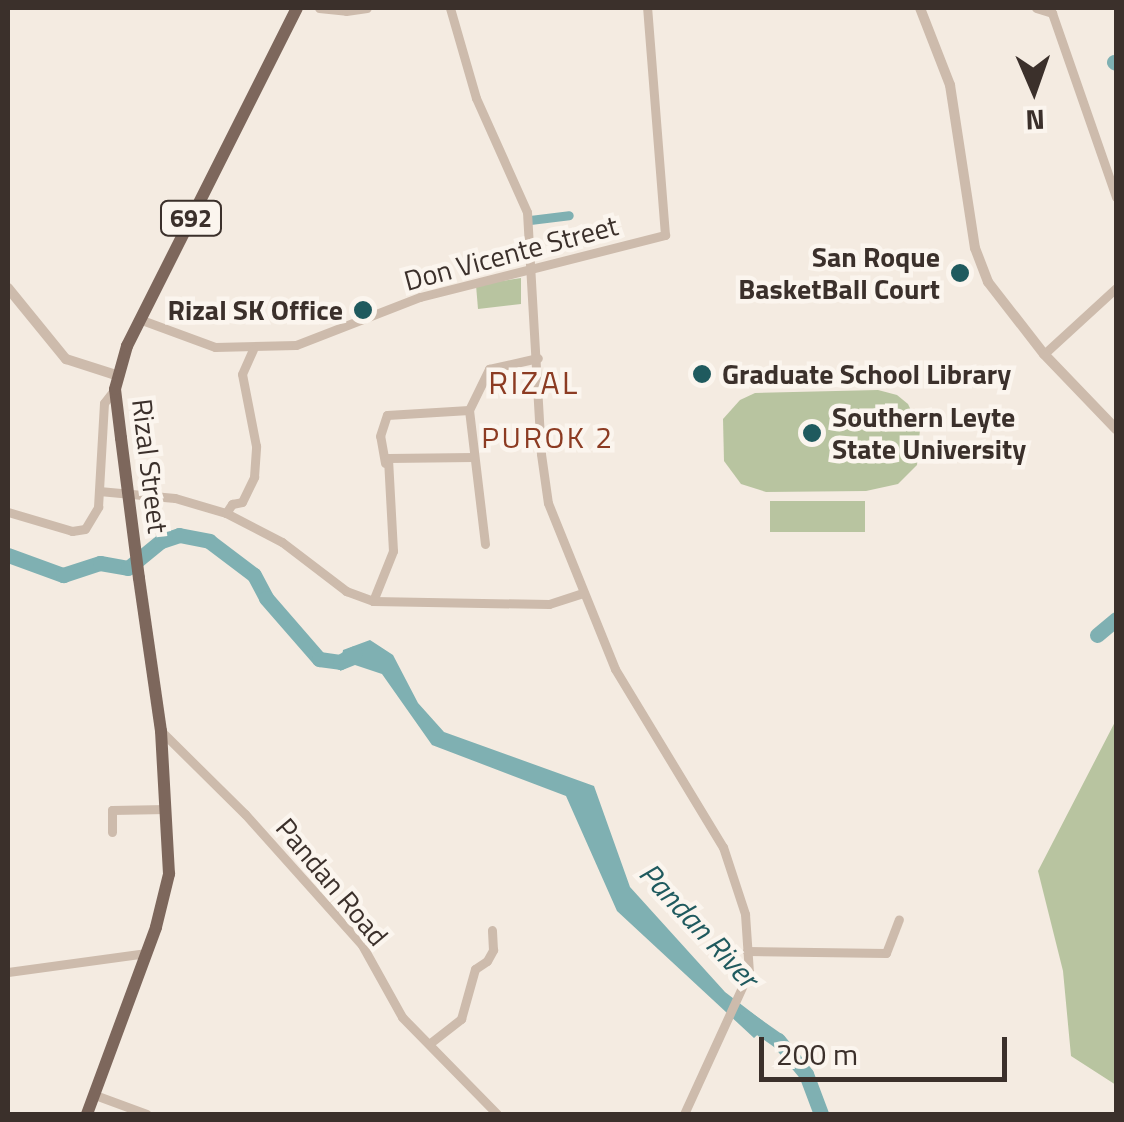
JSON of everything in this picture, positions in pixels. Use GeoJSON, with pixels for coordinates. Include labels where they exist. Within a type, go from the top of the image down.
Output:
{"type":"FeatureCollection","features":[{"type":"Feature","properties":{"kind":"main road","name":"Rizal Street"},"geometry":{"type":"LineString","coordinates":[[161,731],[121,438],[117,382],[140,318],[297,8]]}},
{"type":"Feature","properties":{"kind":"main road","name":"692"},"geometry":{"type":"LineString","coordinates":[[87,1114],[168,892],[161,731]]}},
{"type":"Feature","properties":{"kind":"street"},"geometry":{"type":"LineString","coordinates":[[319,8],[367,8]]}},
{"type":"Feature","properties":{"kind":"street"},"geometry":{"type":"LineString","coordinates":[[450,8],[476,98],[527,212],[541,454],[548,503],[614,668],[723,847],[744,914],[749,972],[741,998],[684,1114]]}},
{"type":"Feature","properties":{"kind":"street","name":"Don Vicente Street"},"geometry":{"type":"LineString","coordinates":[[140,318],[190,340],[252,349],[296,345],[420,297],[665,235],[647,8]]}},
{"type":"Feature","properties":{"kind":"street"},"geometry":{"type":"LineString","coordinates":[[920,8],[950,85],[960,124],[975,248],[988,282],[1044,354],[1116,430]]}},
{"type":"Feature","properties":{"kind":"street"},"geometry":{"type":"LineString","coordinates":[[1036,8],[1052,13],[1116,197]]}},
{"type":"Feature","properties":{"kind":"street"},"geometry":{"type":"LineString","coordinates":[[8,288],[66,360],[117,382],[104,403],[98,507],[85,529],[72,531],[8,512]]}},
{"type":"Feature","properties":{"kind":"street"},"geometry":{"type":"LineString","coordinates":[[1044,354],[1116,288]]}},
{"type":"Feature","properties":{"kind":"street"},"geometry":{"type":"LineString","coordinates":[[226,513],[232,504],[242,502],[254,477],[256,446],[242,374],[252,349]]}},
{"type":"Feature","properties":{"kind":"street"},"geometry":{"type":"LineString","coordinates":[[485,544],[469,410],[489,369],[538,358]]}},
{"type":"Feature","properties":{"kind":"street"},"geometry":{"type":"LineString","coordinates":[[373,601],[393,551],[380,426],[387,415],[469,410]]}},
{"type":"Feature","properties":{"kind":"street"},"geometry":{"type":"LineString","coordinates":[[385,464],[392,455],[473,457]]}},
{"type":"Feature","properties":{"kind":"street"},"geometry":{"type":"LineString","coordinates":[[99,491],[175,498],[226,513],[282,542],[346,591],[373,601],[549,604],[583,593]]}},
{"type":"Feature","properties":{"kind":"street","name":"Pandan Road"},"geometry":{"type":"LineString","coordinates":[[161,731],[245,814],[362,945],[402,1016],[497,1114]]}},
{"type":"Feature","properties":{"kind":"street"},"geometry":{"type":"LineString","coordinates":[[112,832],[112,810],[166,809]]}},
{"type":"Feature","properties":{"kind":"street"},"geometry":{"type":"LineString","coordinates":[[747,951],[886,952],[899,918]]}},
{"type":"Feature","properties":{"kind":"street"},"geometry":{"type":"LineString","coordinates":[[429,1044],[460,1019],[475,968],[486,962],[493,950],[492,930]]}},
{"type":"Feature","properties":{"kind":"street"},"geometry":{"type":"LineString","coordinates":[[8,972],[148,953]]}},
{"type":"Feature","properties":{"kind":"street"},"geometry":{"type":"LineString","coordinates":[[95,1096],[147,1114]]}},
{"type":"Feature","properties":{"kind":"green space"},"geometry":{"type":"Polygon","coordinates":[[[521,278],[521,304],[478,309],[476,285],[521,278]]]}},
{"type":"Feature","properties":{"kind":"green space"},"geometry":{"type":"Polygon","coordinates":[[[878,390],[897,395],[908,404],[920,429],[917,465],[898,484],[866,491],[766,492],[741,484],[724,461],[723,419],[740,400],[755,393],[878,390]]]}},
{"type":"Feature","properties":{"kind":"green space"},"geometry":{"type":"Polygon","coordinates":[[[770,501],[865,501],[865,532],[770,532],[770,501]]]}},
{"type":"Feature","properties":{"kind":"green space"},"geometry":{"type":"Polygon","coordinates":[[[1116,720],[1116,1085],[1071,1056],[1063,971],[1038,871],[1116,720]]]}},
{"type":"Feature","properties":{"kind":"water"},"geometry":{"type":"Polygon","coordinates":[[[370,640],[393,655],[418,703],[444,732],[594,786],[630,887],[725,992],[768,1025],[754,1038],[617,911],[566,796],[432,745],[382,674],[355,665],[340,671],[343,650],[370,640]]]}},
{"type":"Feature","properties":{"kind":"waterway"},"geometry":{"type":"LineString","coordinates":[[530,220],[569,215]]}},
{"type":"Feature","properties":{"kind":"waterway","name":"Pandan River"},"geometry":{"type":"LineString","coordinates":[[8,555],[63,575],[100,563],[128,568],[161,541],[179,535],[209,541],[254,575],[266,598],[319,659],[340,662],[355,653]]}},
{"type":"Feature","properties":{"kind":"waterway"},"geometry":{"type":"LineString","coordinates":[[1097,635],[1116,619]]}},
{"type":"Feature","properties":{"kind":"waterway","name":"Pandan River"},"geometry":{"type":"LineString","coordinates":[[746,1018],[778,1040],[806,1074],[821,1114]]}},
{"type":"Feature","properties":{"kind":"place","name":"San Roque BasketBall Court"},"geometry":{"type":"Point","coordinates":[960,273]}},
{"type":"Feature","properties":{"kind":"place","name":"Rizal SK Office"},"geometry":{"type":"Point","coordinates":[363,310]}},
{"type":"Feature","properties":{"kind":"place","name":"Graduate School Library"},"geometry":{"type":"Point","coordinates":[702,374]}},
{"type":"Feature","properties":{"kind":"place","name":"Southern Leyte State University"},"geometry":{"type":"Point","coordinates":[812,433]}},
{"type":"Feature","properties":{"kind":"district","name":"RIZAL"},"geometry":{"type":"Point","coordinates":[534,382]}},
{"type":"Feature","properties":{"kind":"district","name":"PUROK 2"},"geometry":{"type":"Point","coordinates":[548,437]}}]}
